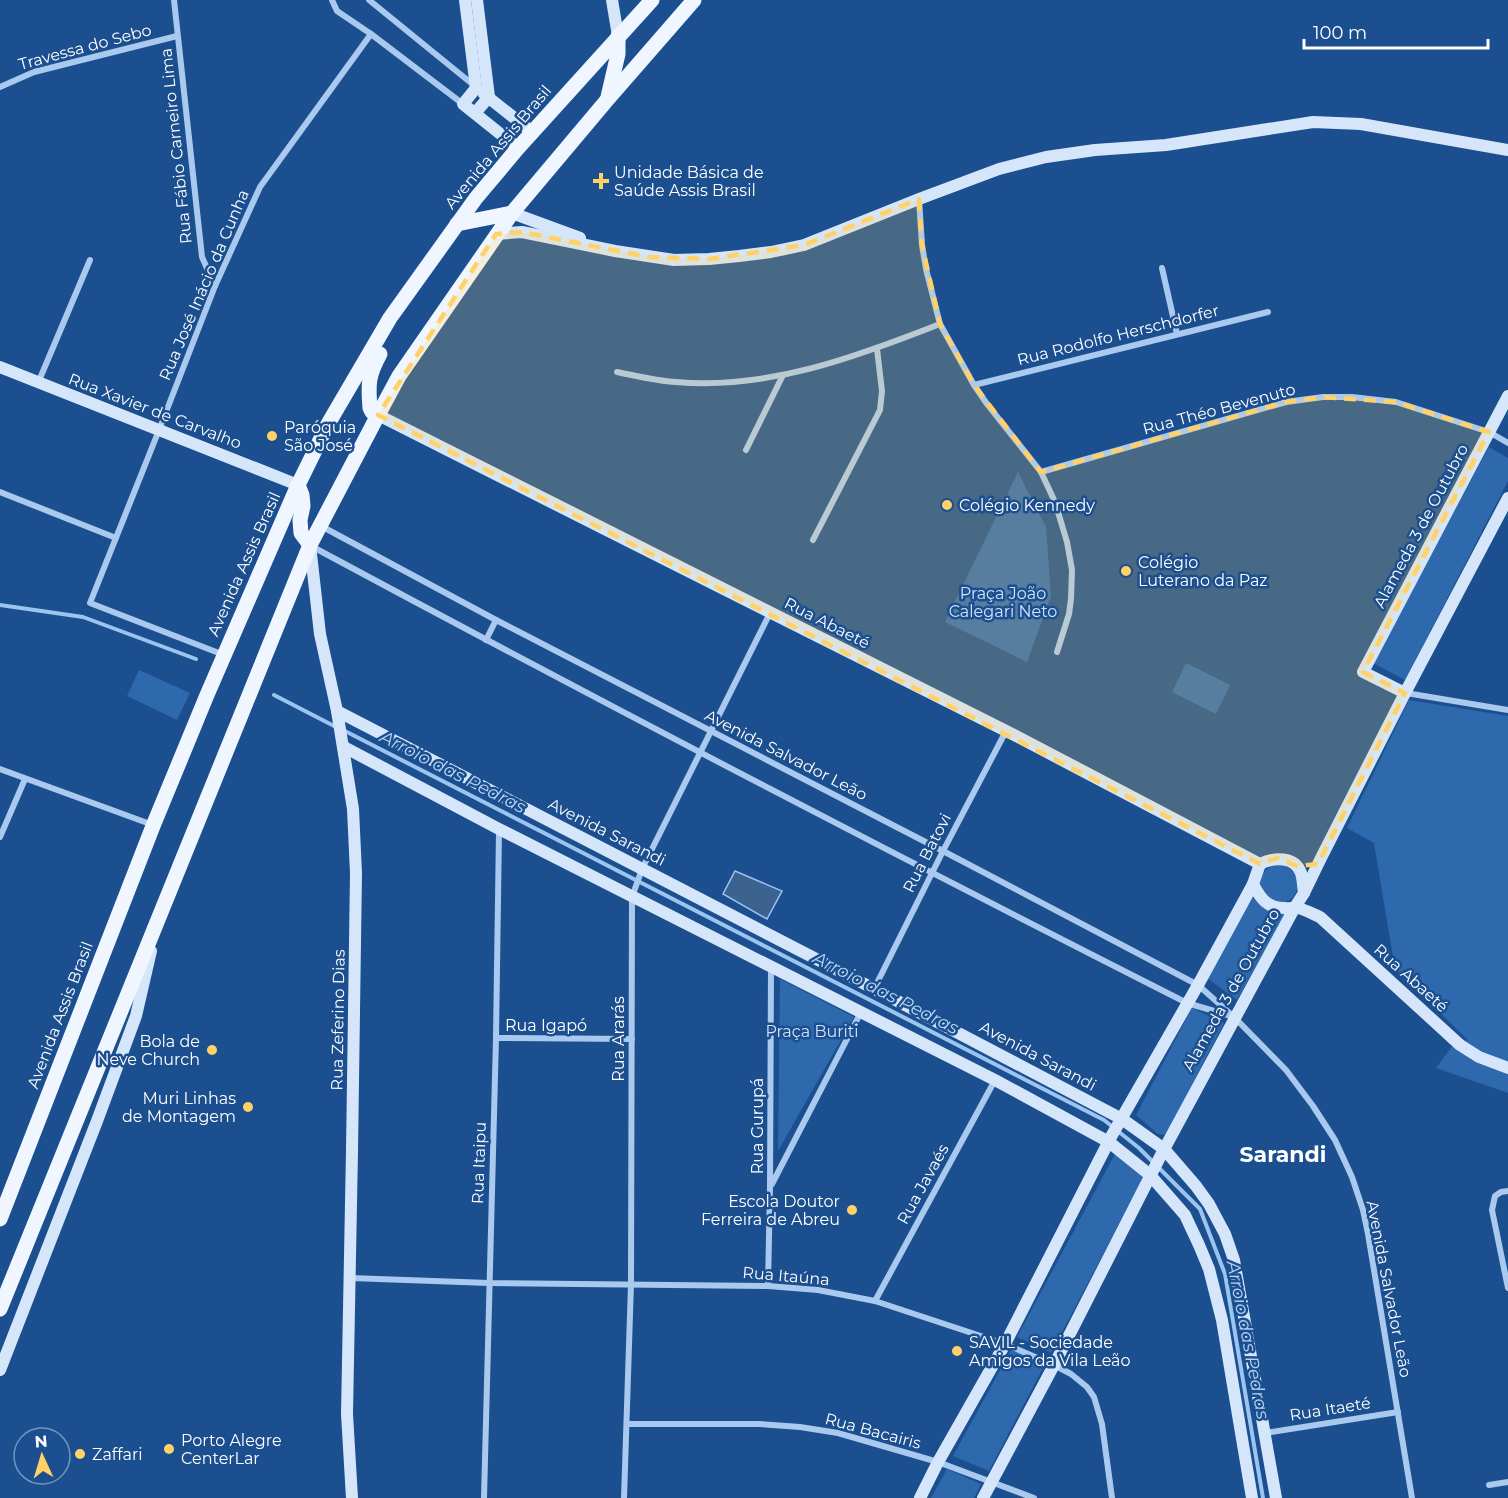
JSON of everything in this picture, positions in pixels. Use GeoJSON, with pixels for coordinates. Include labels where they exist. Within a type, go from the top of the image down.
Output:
{"type":"FeatureCollection","features":[{"type":"Feature","properties":{"kind":"main road","name":"Avenida Assis Brasil"},"geometry":{"type":"LineString","coordinates":[[0,1219],[153,826],[298,485],[328,424],[390,318],[457,224],[518,148],[652,0]]}},
{"type":"Feature","properties":{"kind":"main road"},"geometry":{"type":"LineString","coordinates":[[0,1309],[310,545],[378,415],[399,376],[496,234],[607,100],[694,0]]}},
{"type":"Feature","properties":{"kind":"main road"},"geometry":{"type":"LineString","coordinates":[[607,100],[618,54],[618,36]]}},
{"type":"Feature","properties":{"kind":"main road"},"geometry":{"type":"LineString","coordinates":[[457,224],[512,213]]}},
{"type":"Feature","properties":{"kind":"main road"},"geometry":{"type":"LineString","coordinates":[[378,415],[370,408],[369,381],[371,371],[389,338],[390,318]]}},
{"type":"Feature","properties":{"kind":"main road"},"geometry":{"type":"LineString","coordinates":[[298,485],[303,507],[300,520],[301,533],[310,545]]}},
{"type":"Feature","properties":{"kind":"street","name":"Rua Fábio Carneiro Lima"},"geometry":{"type":"LineString","coordinates":[[174,0],[202,257],[215,286]]}},
{"type":"Feature","properties":{"kind":"street"},"geometry":{"type":"LineString","coordinates":[[332,0],[337,11],[371,34],[518,148]]}},
{"type":"Feature","properties":{"kind":"street"},"geometry":{"type":"LineString","coordinates":[[369,0],[532,132]]}},
{"type":"Feature","properties":{"kind":"street"},"geometry":{"type":"LineString","coordinates":[[463,104],[476,88],[465,0]]}},
{"type":"Feature","properties":{"kind":"street"},"geometry":{"type":"LineString","coordinates":[[476,114],[489,97],[477,0]]}},
{"type":"Feature","properties":{"kind":"street"},"geometry":{"type":"LineString","coordinates":[[612,0],[618,36]]}},
{"type":"Feature","properties":{"kind":"street","name":"Rua José Inácio da Cunha"},"geometry":{"type":"LineString","coordinates":[[224,656],[90,603],[215,286],[261,187],[371,34]]}},
{"type":"Feature","properties":{"kind":"street","name":"Travessa do Sebo"},"geometry":{"type":"LineString","coordinates":[[0,87],[34,72],[177,36]]}},
{"type":"Feature","properties":{"kind":"street"},"geometry":{"type":"LineString","coordinates":[[496,234],[522,232],[615,251],[674,260],[709,259],[771,252],[804,244],[999,169],[1046,157],[1095,150],[1166,145],[1313,122],[1361,124],[1508,150]]}},
{"type":"Feature","properties":{"kind":"street"},"geometry":{"type":"LineString","coordinates":[[919,199],[926,269],[940,324],[974,385],[1041,472],[1064,529],[1072,570],[1072,585],[1069,614],[1057,652]]}},
{"type":"Feature","properties":{"kind":"street"},"geometry":{"type":"LineString","coordinates":[[512,213],[615,251]]}},
{"type":"Feature","properties":{"kind":"street"},"geometry":{"type":"LineString","coordinates":[[38,383],[90,260]]}},
{"type":"Feature","properties":{"kind":"street"},"geometry":{"type":"LineString","coordinates":[[1162,268],[1177,334]]}},
{"type":"Feature","properties":{"kind":"street","name":"Rua Rodolfo Herschdorfer"},"geometry":{"type":"LineString","coordinates":[[974,385],[1268,312]]}},
{"type":"Feature","properties":{"kind":"street"},"geometry":{"type":"LineString","coordinates":[[617,372],[678,382],[718,383],[755,380],[848,359],[940,324]]}},
{"type":"Feature","properties":{"kind":"street"},"geometry":{"type":"LineString","coordinates":[[813,540],[880,410],[882,391],[878,349]]}},
{"type":"Feature","properties":{"kind":"street","name":"Rua Xavier de Carvalho"},"geometry":{"type":"LineString","coordinates":[[0,367],[298,485]]}},
{"type":"Feature","properties":{"kind":"street"},"geometry":{"type":"LineString","coordinates":[[746,450],[783,375]]}},
{"type":"Feature","properties":{"kind":"street","name":"Alameda 3 de Outubro"},"geometry":{"type":"LineString","coordinates":[[1405,693],[1363,672],[1508,396]]}},
{"type":"Feature","properties":{"kind":"street","name":"Rua Théo Bevenuto"},"geometry":{"type":"LineString","coordinates":[[1041,472],[1286,402],[1323,397],[1352,397],[1396,402],[1489,432],[1508,443]]}},
{"type":"Feature","properties":{"kind":"street","name":"Rua Abaeté"},"geometry":{"type":"LineString","coordinates":[[378,415],[1006,731],[1260,864]]}},
{"type":"Feature","properties":{"kind":"street"},"geometry":{"type":"LineString","coordinates":[[0,492],[116,538]]}},
{"type":"Feature","properties":{"kind":"street","name":"Alameda 3 de Outubro"},"geometry":{"type":"LineString","coordinates":[[983,1498],[1054,1365],[1162,1152],[1304,892],[1405,693],[1508,498]]}},
{"type":"Feature","properties":{"kind":"street","name":"Avenida Salvador Leão"},"geometry":{"type":"LineString","coordinates":[[320,526],[496,621],[1198,985],[1234,1017],[1286,1070],[1313,1106],[1335,1140],[1352,1177],[1368,1234],[1412,1498]]}},
{"type":"Feature","properties":{"kind":"street","name":"Avenida Salvador Leão"},"geometry":{"type":"LineString","coordinates":[[310,545],[699,753],[932,873],[1187,1003],[1234,1017]]}},
{"type":"Feature","properties":{"kind":"street","name":"Rua Zeferino Dias"},"geometry":{"type":"LineString","coordinates":[[310,545],[320,634],[338,715],[353,809],[356,873],[347,1414],[352,1498]]}},
{"type":"Feature","properties":{"kind":"street","name":"Rua Ararás"},"geometry":{"type":"LineString","coordinates":[[624,1498],[631,1284],[633,894],[640,873],[770,613]]}},
{"type":"Feature","properties":{"kind":"street"},"geometry":{"type":"LineString","coordinates":[[486,640],[496,621]]}},
{"type":"Feature","properties":{"kind":"street"},"geometry":{"type":"LineString","coordinates":[[1405,693],[1508,710]]}},
{"type":"Feature","properties":{"kind":"street","name":"Avenida Sarandi"},"geometry":{"type":"LineString","coordinates":[[338,715],[640,873],[874,989],[1121,1121],[1162,1152],[1196,1186],[1209,1204],[1225,1234],[1234,1260],[1276,1498]]}},
{"type":"Feature","properties":{"kind":"street","name":"Rua Batovi"},"geometry":{"type":"LineString","coordinates":[[874,989],[1006,731]]}},
{"type":"Feature","properties":{"kind":"street"},"geometry":{"type":"LineString","coordinates":[[343,743],[499,829],[633,894],[1110,1139],[1151,1173],[1185,1215],[1209,1269],[1222,1320],[1252,1498]]}},
{"type":"Feature","properties":{"kind":"street"},"geometry":{"type":"LineString","coordinates":[[0,769],[153,826]]}},
{"type":"Feature","properties":{"kind":"street"},"geometry":{"type":"LineString","coordinates":[[0,837],[25,779]]}},
{"type":"Feature","properties":{"kind":"street","name":"Rua Itaipu"},"geometry":{"type":"LineString","coordinates":[[484,1498],[499,829]]}},
{"type":"Feature","properties":{"kind":"street"},"geometry":{"type":"LineString","coordinates":[[1260,864],[1276,858],[1291,862],[1301,873],[1304,892]]}},
{"type":"Feature","properties":{"kind":"street","name":"Alameda 3 de Outubro"},"geometry":{"type":"LineString","coordinates":[[920,1498],[1005,1344],[1110,1139],[1253,884],[1260,864]]}},
{"type":"Feature","properties":{"kind":"street"},"geometry":{"type":"LineString","coordinates":[[1296,866],[1318,864]]}},
{"type":"Feature","properties":{"kind":"street"},"geometry":{"type":"LineString","coordinates":[[1253,884],[1264,902],[1273,907],[1282,909],[1295,907]]}},
{"type":"Feature","properties":{"kind":"street","name":"Rua Abaeté"},"geometry":{"type":"LineString","coordinates":[[1295,907],[1320,917],[1460,1045],[1479,1057],[1508,1068]]}},
{"type":"Feature","properties":{"kind":"street"},"geometry":{"type":"LineString","coordinates":[[0,1370],[136,1016],[159,916]]}},
{"type":"Feature","properties":{"kind":"street","name":"Rua Gurupá"},"geometry":{"type":"LineString","coordinates":[[768,1286],[771,966]]}},
{"type":"Feature","properties":{"kind":"street"},"geometry":{"type":"LineString","coordinates":[[770,1187],[861,1012]]}},
{"type":"Feature","properties":{"kind":"street","name":"Rua Igapó"},"geometry":{"type":"LineString","coordinates":[[496,1038],[632,1039]]}},
{"type":"Feature","properties":{"kind":"street","name":"Rua Javaés"},"geometry":{"type":"LineString","coordinates":[[875,1301],[995,1080]]}},
{"type":"Feature","properties":{"kind":"street"},"geometry":{"type":"LineString","coordinates":[[1508,1191],[1495,1196],[1492,1210],[1508,1288]]}},
{"type":"Feature","properties":{"kind":"street","name":"Rua Itaúna"},"geometry":{"type":"LineString","coordinates":[[350,1278],[489,1283],[768,1286],[818,1290],[875,1301],[1005,1344],[1054,1365],[1071,1374],[1087,1387],[1094,1397],[1102,1424],[1112,1498]]}},
{"type":"Feature","properties":{"kind":"street","name":"Rua Itaeté"},"geometry":{"type":"LineString","coordinates":[[1265,1433],[1398,1412]]}},
{"type":"Feature","properties":{"kind":"street","name":"Rua Bacairis"},"geometry":{"type":"LineString","coordinates":[[627,1424],[759,1424],[838,1432],[938,1462],[1034,1498]]}},
{"type":"Feature","properties":{"kind":"street"},"geometry":{"type":"LineString","coordinates":[[1489,1485],[1508,1482]]}},
{"type":"Feature","properties":{"kind":"highlighted area"},"geometry":{"type":"Polygon","coordinates":[[[919,199],[922,245],[940,324],[974,385],[1041,472],[1286,402],[1323,397],[1396,402],[1489,432],[1363,672],[1405,693],[1318,864],[1297,866],[1277,858],[1260,864],[378,415],[496,234],[522,232],[649,257],[709,259],[804,245],[919,199]]]}},
{"type":"Feature","properties":{"kind":"green space"},"geometry":{"type":"Polygon","coordinates":[[[1489,447],[1508,458],[1508,481],[1405,680],[1373,663],[1489,447]]]}},
{"type":"Feature","properties":{"kind":"green space","name":"Praça João Calegari Neto"},"geometry":{"type":"Polygon","coordinates":[[[1018,472],[1046,527],[1051,596],[1027,662],[945,622],[1018,472]]]}},
{"type":"Feature","properties":{"kind":"green space"},"geometry":{"type":"Polygon","coordinates":[[[1186,663],[1230,685],[1216,714],[1172,692],[1186,663]]]}},
{"type":"Feature","properties":{"kind":"green space"},"geometry":{"type":"Polygon","coordinates":[[[139,670],[190,693],[177,720],[127,696],[139,670]]]}},
{"type":"Feature","properties":{"kind":"green space"},"geometry":{"type":"Polygon","coordinates":[[[1409,700],[1508,716],[1508,1093],[1436,1068],[1458,1038],[1469,1041],[1395,969],[1374,843],[1347,828],[1409,700]]]}},
{"type":"Feature","properties":{"kind":"green space"},"geometry":{"type":"Polygon","coordinates":[[[1279,865],[1292,871],[1298,884],[1292,897],[1279,903],[1266,897],[1260,884],[1266,871],[1279,865]]]}},
{"type":"Feature","properties":{"kind":"green space"},"geometry":{"type":"Polygon","coordinates":[[[1251,896],[1260,905],[1286,913],[1237,1000],[1207,978],[1251,896]]]}},
{"type":"Feature","properties":{"kind":"green space","name":"Praça Buriti"},"geometry":{"type":"Polygon","coordinates":[[[780,979],[854,1017],[778,1151],[780,979]]]}},
{"type":"Feature","properties":{"kind":"green space"},"geometry":{"type":"Polygon","coordinates":[[[1192,1008],[1224,1023],[1166,1135],[1158,1134],[1136,1115],[1192,1008]]]}},
{"type":"Feature","properties":{"kind":"green space"},"geometry":{"type":"Polygon","coordinates":[[[1116,1152],[1145,1175],[1051,1353],[1017,1337],[1116,1152]]]}},
{"type":"Feature","properties":{"kind":"green space"},"geometry":{"type":"Polygon","coordinates":[[[1011,1350],[1045,1364],[989,1471],[953,1456],[1011,1350]]]}},
{"type":"Feature","properties":{"kind":"green space"},"geometry":{"type":"Polygon","coordinates":[[[947,1469],[981,1484],[974,1498],[931,1498],[947,1469]]]}},
{"type":"Feature","properties":{"kind":"shaded area"},"geometry":{"type":"Polygon","coordinates":[[[735,871],[782,891],[767,919],[723,894],[735,871]]]}},
{"type":"Feature","properties":{"kind":"waterway","name":"Arroio das Pedras"},"geometry":{"type":"LineString","coordinates":[[0,605],[83,617],[196,659]]}},
{"type":"Feature","properties":{"kind":"waterway","name":"Arroio das Pedras"},"geometry":{"type":"LineString","coordinates":[[274,695],[336,727]]}},
{"type":"Feature","properties":{"kind":"waterway","name":"Arroio das Pedras"},"geometry":{"type":"LineString","coordinates":[[343,730],[1104,1120],[1139,1148],[1200,1209],[1225,1274],[1263,1498]]}},
{"type":"Feature","properties":{"kind":"place","name":"Unidade Básica de Saúde Assis Brasil"},"geometry":{"type":"Point","coordinates":[601,181]}},
{"type":"Feature","properties":{"kind":"place","name":"Paróquia São José"},"geometry":{"type":"Point","coordinates":[272,436]}},
{"type":"Feature","properties":{"kind":"place","name":"Colégio Kennedy"},"geometry":{"type":"Point","coordinates":[947,505]}},
{"type":"Feature","properties":{"kind":"place","name":"Colégio Luterano da Paz"},"geometry":{"type":"Point","coordinates":[1126,571]}},
{"type":"Feature","properties":{"kind":"place","name":"Bola de Neve Church"},"geometry":{"type":"Point","coordinates":[212,1050]}},
{"type":"Feature","properties":{"kind":"place","name":"Muri Linhas de Montagem"},"geometry":{"type":"Point","coordinates":[248,1107]}},
{"type":"Feature","properties":{"kind":"place","name":"Escola Doutor Ferreira de Abreu"},"geometry":{"type":"Point","coordinates":[852,1210]}},
{"type":"Feature","properties":{"kind":"place","name":"SAVIL - Sociedade Amigos da Vila Leão"},"geometry":{"type":"Point","coordinates":[957,1351]}},
{"type":"Feature","properties":{"kind":"place","name":"Porto Alegre CenterLar"},"geometry":{"type":"Point","coordinates":[169,1449]}},
{"type":"Feature","properties":{"kind":"place","name":"Zaffari"},"geometry":{"type":"Point","coordinates":[80,1454]}},
{"type":"Feature","properties":{"kind":"district","name":"Sarandi"},"geometry":{"type":"Point","coordinates":[1283,1154]}}]}
